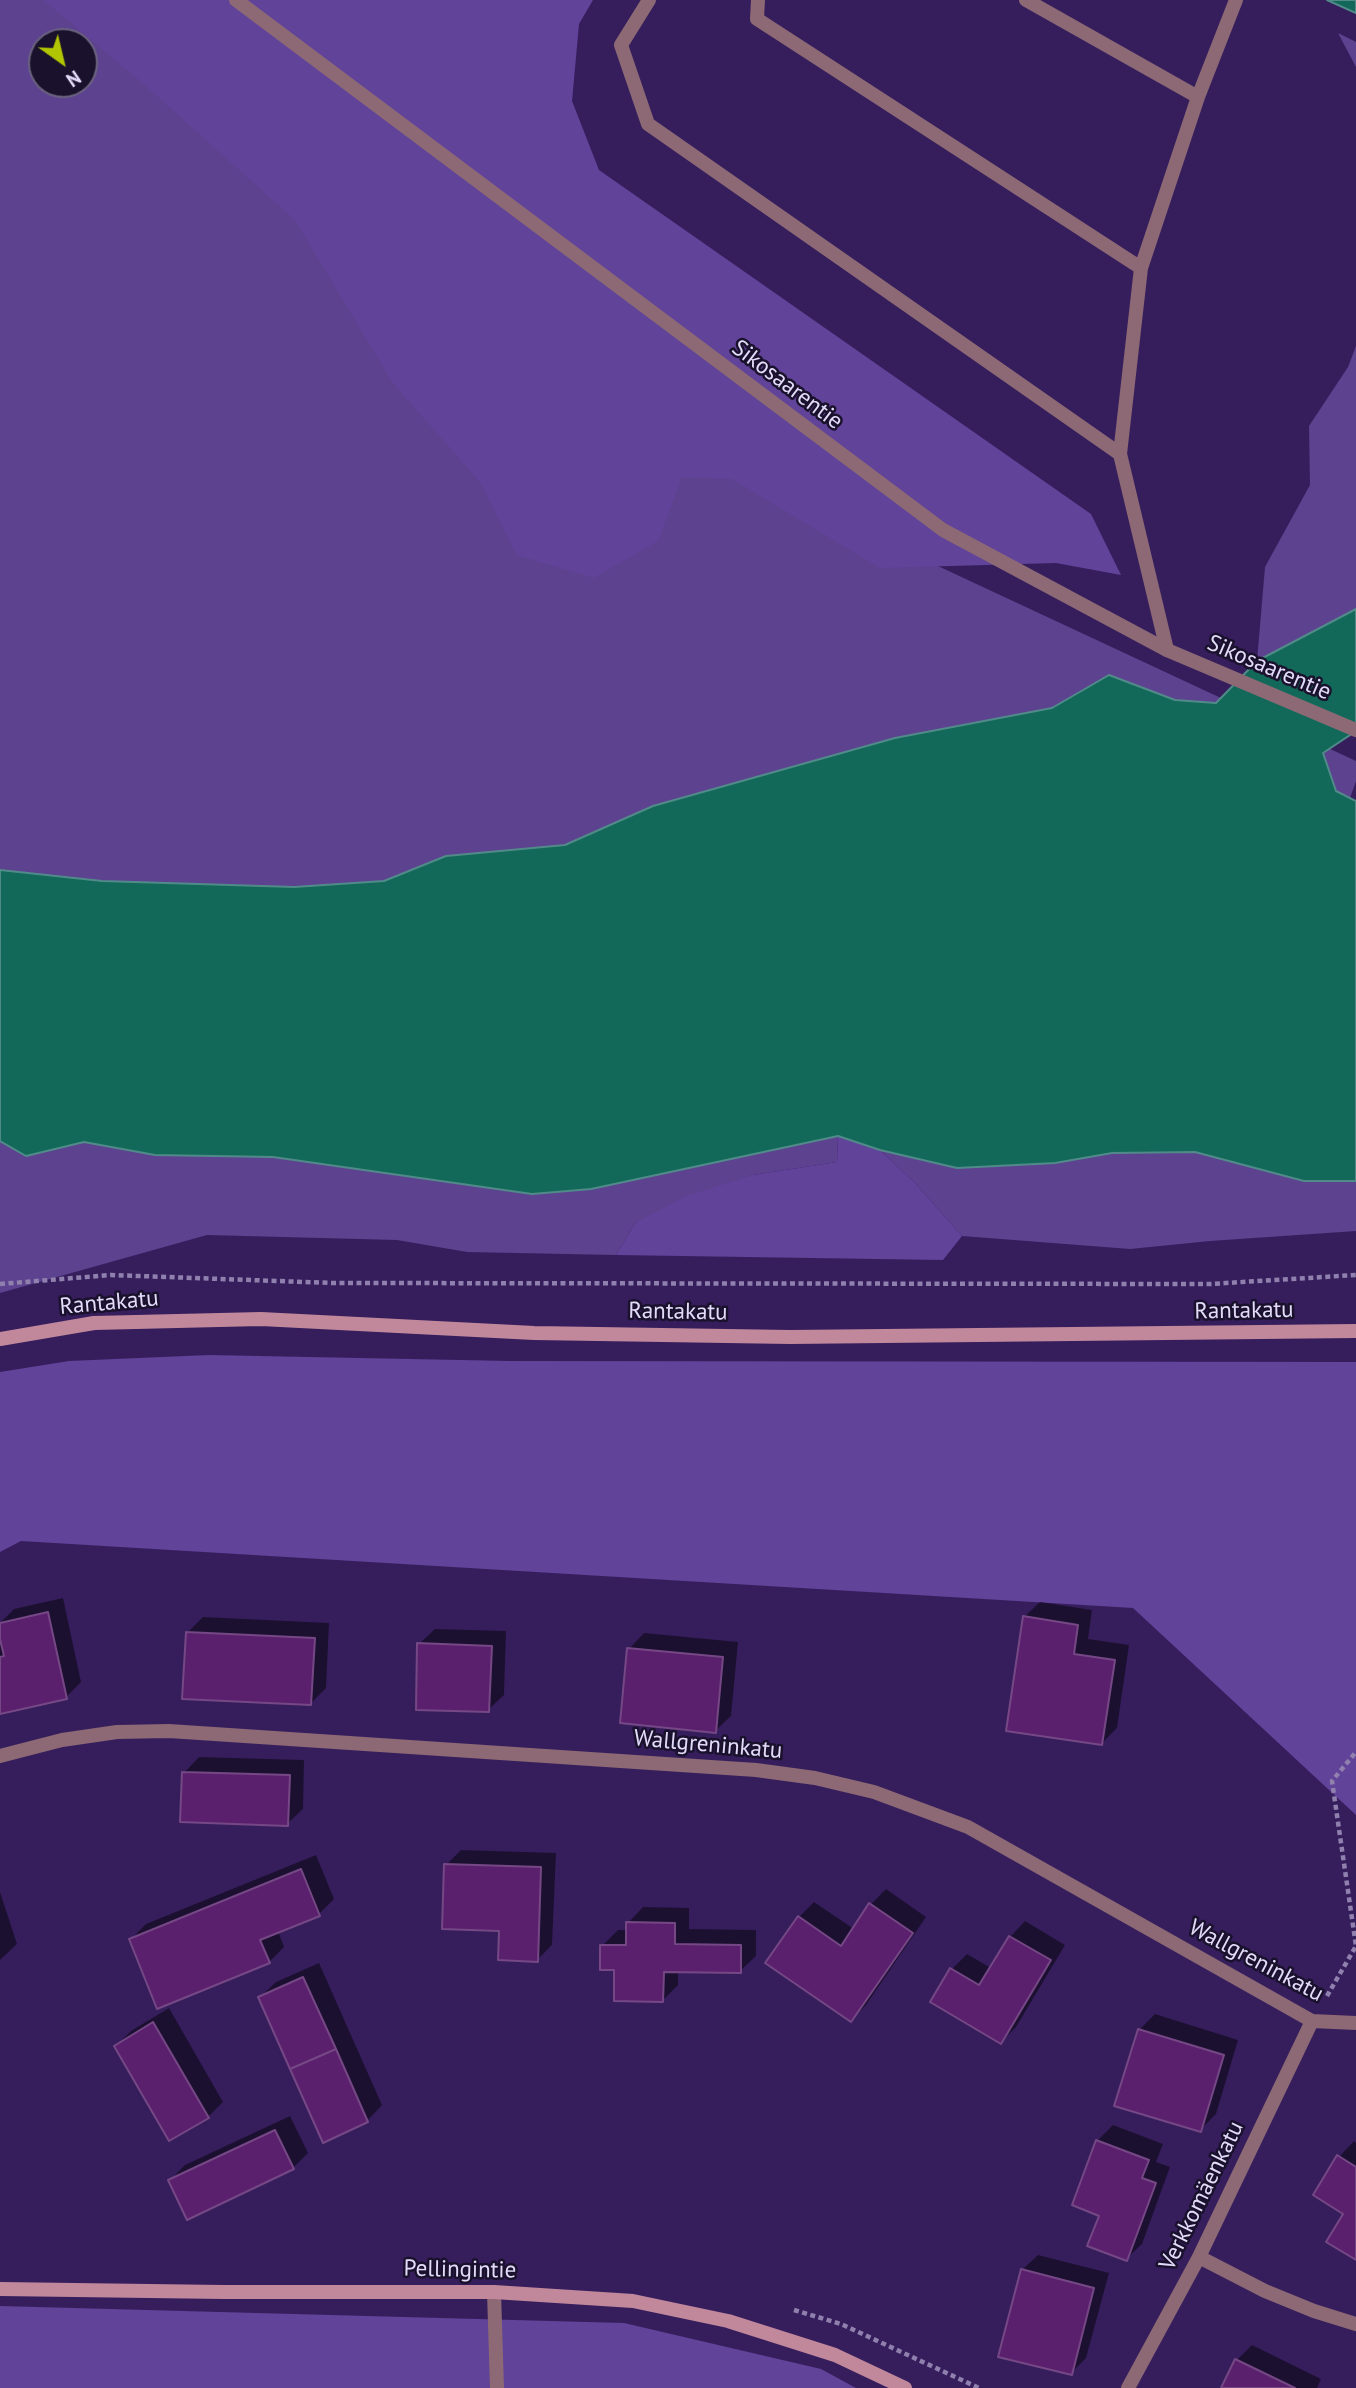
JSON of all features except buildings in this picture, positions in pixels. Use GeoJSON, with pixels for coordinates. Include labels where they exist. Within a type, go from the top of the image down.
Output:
{"type":"FeatureCollection","features":[{"type":"Feature","properties":{"kind":"street","name":"Sikosaarentie"},"geometry":{"type":"LineString","coordinates":[[236,0],[943,530],[1167,650],[1356,730]]}},
{"type":"Feature","properties":{"kind":"street"},"geometry":{"type":"LineString","coordinates":[[649,0],[621,45],[648,124],[1120,454]]}},
{"type":"Feature","properties":{"kind":"street"},"geometry":{"type":"LineString","coordinates":[[758,0],[757,19],[1141,268]]}},
{"type":"Feature","properties":{"kind":"street"},"geometry":{"type":"LineString","coordinates":[[1027,0],[1198,97]]}},
{"type":"Feature","properties":{"kind":"street"},"geometry":{"type":"LineString","coordinates":[[1167,650],[1120,454],[1141,268],[1198,97],[1236,0]]}},
{"type":"Feature","properties":{"kind":"street","name":"Rantakatu"},"geometry":{"type":"LineString","coordinates":[[0,1339],[94,1323],[261,1319],[534,1333],[790,1337],[1356,1331]]}},
{"type":"Feature","properties":{"kind":"street","name":"Wallgreninkatu"},"geometry":{"type":"LineString","coordinates":[[0,1756],[62,1740],[117,1732],[169,1731],[755,1770],[815,1779],[874,1792],[968,1827],[1312,2021],[1356,2023]]}},
{"type":"Feature","properties":{"kind":"street","name":"Verkkomäenkatu"},"geometry":{"type":"LineString","coordinates":[[1128,2388],[1199,2257],[1312,2021]]}},
{"type":"Feature","properties":{"kind":"street"},"geometry":{"type":"LineString","coordinates":[[1199,2257],[1265,2291],[1356,2324]]}},
{"type":"Feature","properties":{"kind":"street","name":"Pellingintie"},"geometry":{"type":"LineString","coordinates":[[0,2289],[494,2292],[633,2301],[728,2321],[835,2355],[905,2388]]}},
{"type":"Feature","properties":{"kind":"street"},"geometry":{"type":"LineString","coordinates":[[494,2292],[497,2388]]}},
{"type":"Feature","properties":{"kind":"path"},"geometry":{"type":"LineString","coordinates":[[0,1284],[111,1275],[347,1283],[1168,1284],[1356,1275]]}},
{"type":"Feature","properties":{"kind":"path"},"geometry":{"type":"LineString","coordinates":[[1312,2021],[1356,1946],[1332,1781],[1356,1752]]}},
{"type":"Feature","properties":{"kind":"shaded area"},"geometry":{"type":"Polygon","coordinates":[[[0,0],[184,0],[925,560],[1356,761],[1356,781],[1350,798],[1356,801],[1293,1040],[753,1153],[838,1136],[837,1162],[753,1175],[635,1223],[616,1255],[467,1252],[397,1240],[207,1235],[0,1293],[0,0]]]}},
{"type":"Feature","properties":{"kind":"shaded area"},"geometry":{"type":"Polygon","coordinates":[[[44,0],[593,0],[579,24],[572,101],[599,170],[1091,514],[1121,575],[1056,563],[880,568],[732,479],[682,477],[658,541],[594,578],[517,555],[481,483],[393,383],[295,220],[98,46],[98,28],[77,28],[44,0]]]}},
{"type":"Feature","properties":{"kind":"shaded area"},"geometry":{"type":"Polygon","coordinates":[[[1327,0],[1356,0],[1356,13],[1327,0]]]}},
{"type":"Feature","properties":{"kind":"shaded area"},"geometry":{"type":"Polygon","coordinates":[[[1338,33],[1356,42],[1356,67],[1338,33]]]}},
{"type":"Feature","properties":{"kind":"shaded area"},"geometry":{"type":"Polygon","coordinates":[[[1356,346],[1356,609],[1257,661],[1265,567],[1310,485],[1309,426],[1348,367],[1356,346]]]}},
{"type":"Feature","properties":{"kind":"shaded area"},"geometry":{"type":"Polygon","coordinates":[[[1356,609],[1356,731],[1323,753],[1336,791],[1356,801],[1356,1181],[1304,1181],[1195,1152],[1112,1153],[1055,1163],[957,1168],[880,1150],[838,1136],[591,1189],[532,1194],[273,1157],[155,1155],[84,1142],[26,1156],[0,1141],[0,870],[102,881],[294,887],[384,881],[446,856],[565,845],[653,806],[895,738],[1052,708],[1109,675],[1175,700],[1216,703],[1257,661],[1356,609]]]}},
{"type":"Feature","properties":{"kind":"shaded area"},"geometry":{"type":"Polygon","coordinates":[[[838,1136],[880,1150],[915,1183],[962,1236],[943,1260],[616,1255],[635,1223],[687,1196],[753,1175],[837,1162],[838,1136]]]}},
{"type":"Feature","properties":{"kind":"shaded area"},"geometry":{"type":"Polygon","coordinates":[[[1057,1137],[1356,1162],[1356,1231],[1130,1249],[962,1236],[915,1183],[880,1150],[957,1168],[1057,1137]]]}},
{"type":"Feature","properties":{"kind":"shaded area"},"geometry":{"type":"Polygon","coordinates":[[[209,1355],[510,1361],[1356,1362],[1356,1815],[1133,1608],[21,1541],[0,1552],[0,1372],[69,1361],[209,1355]]]}},
{"type":"Feature","properties":{"kind":"shaded area"},"geometry":{"type":"Polygon","coordinates":[[[0,2306],[624,2323],[821,2369],[856,2388],[0,2388],[0,2306]]]}}]}
